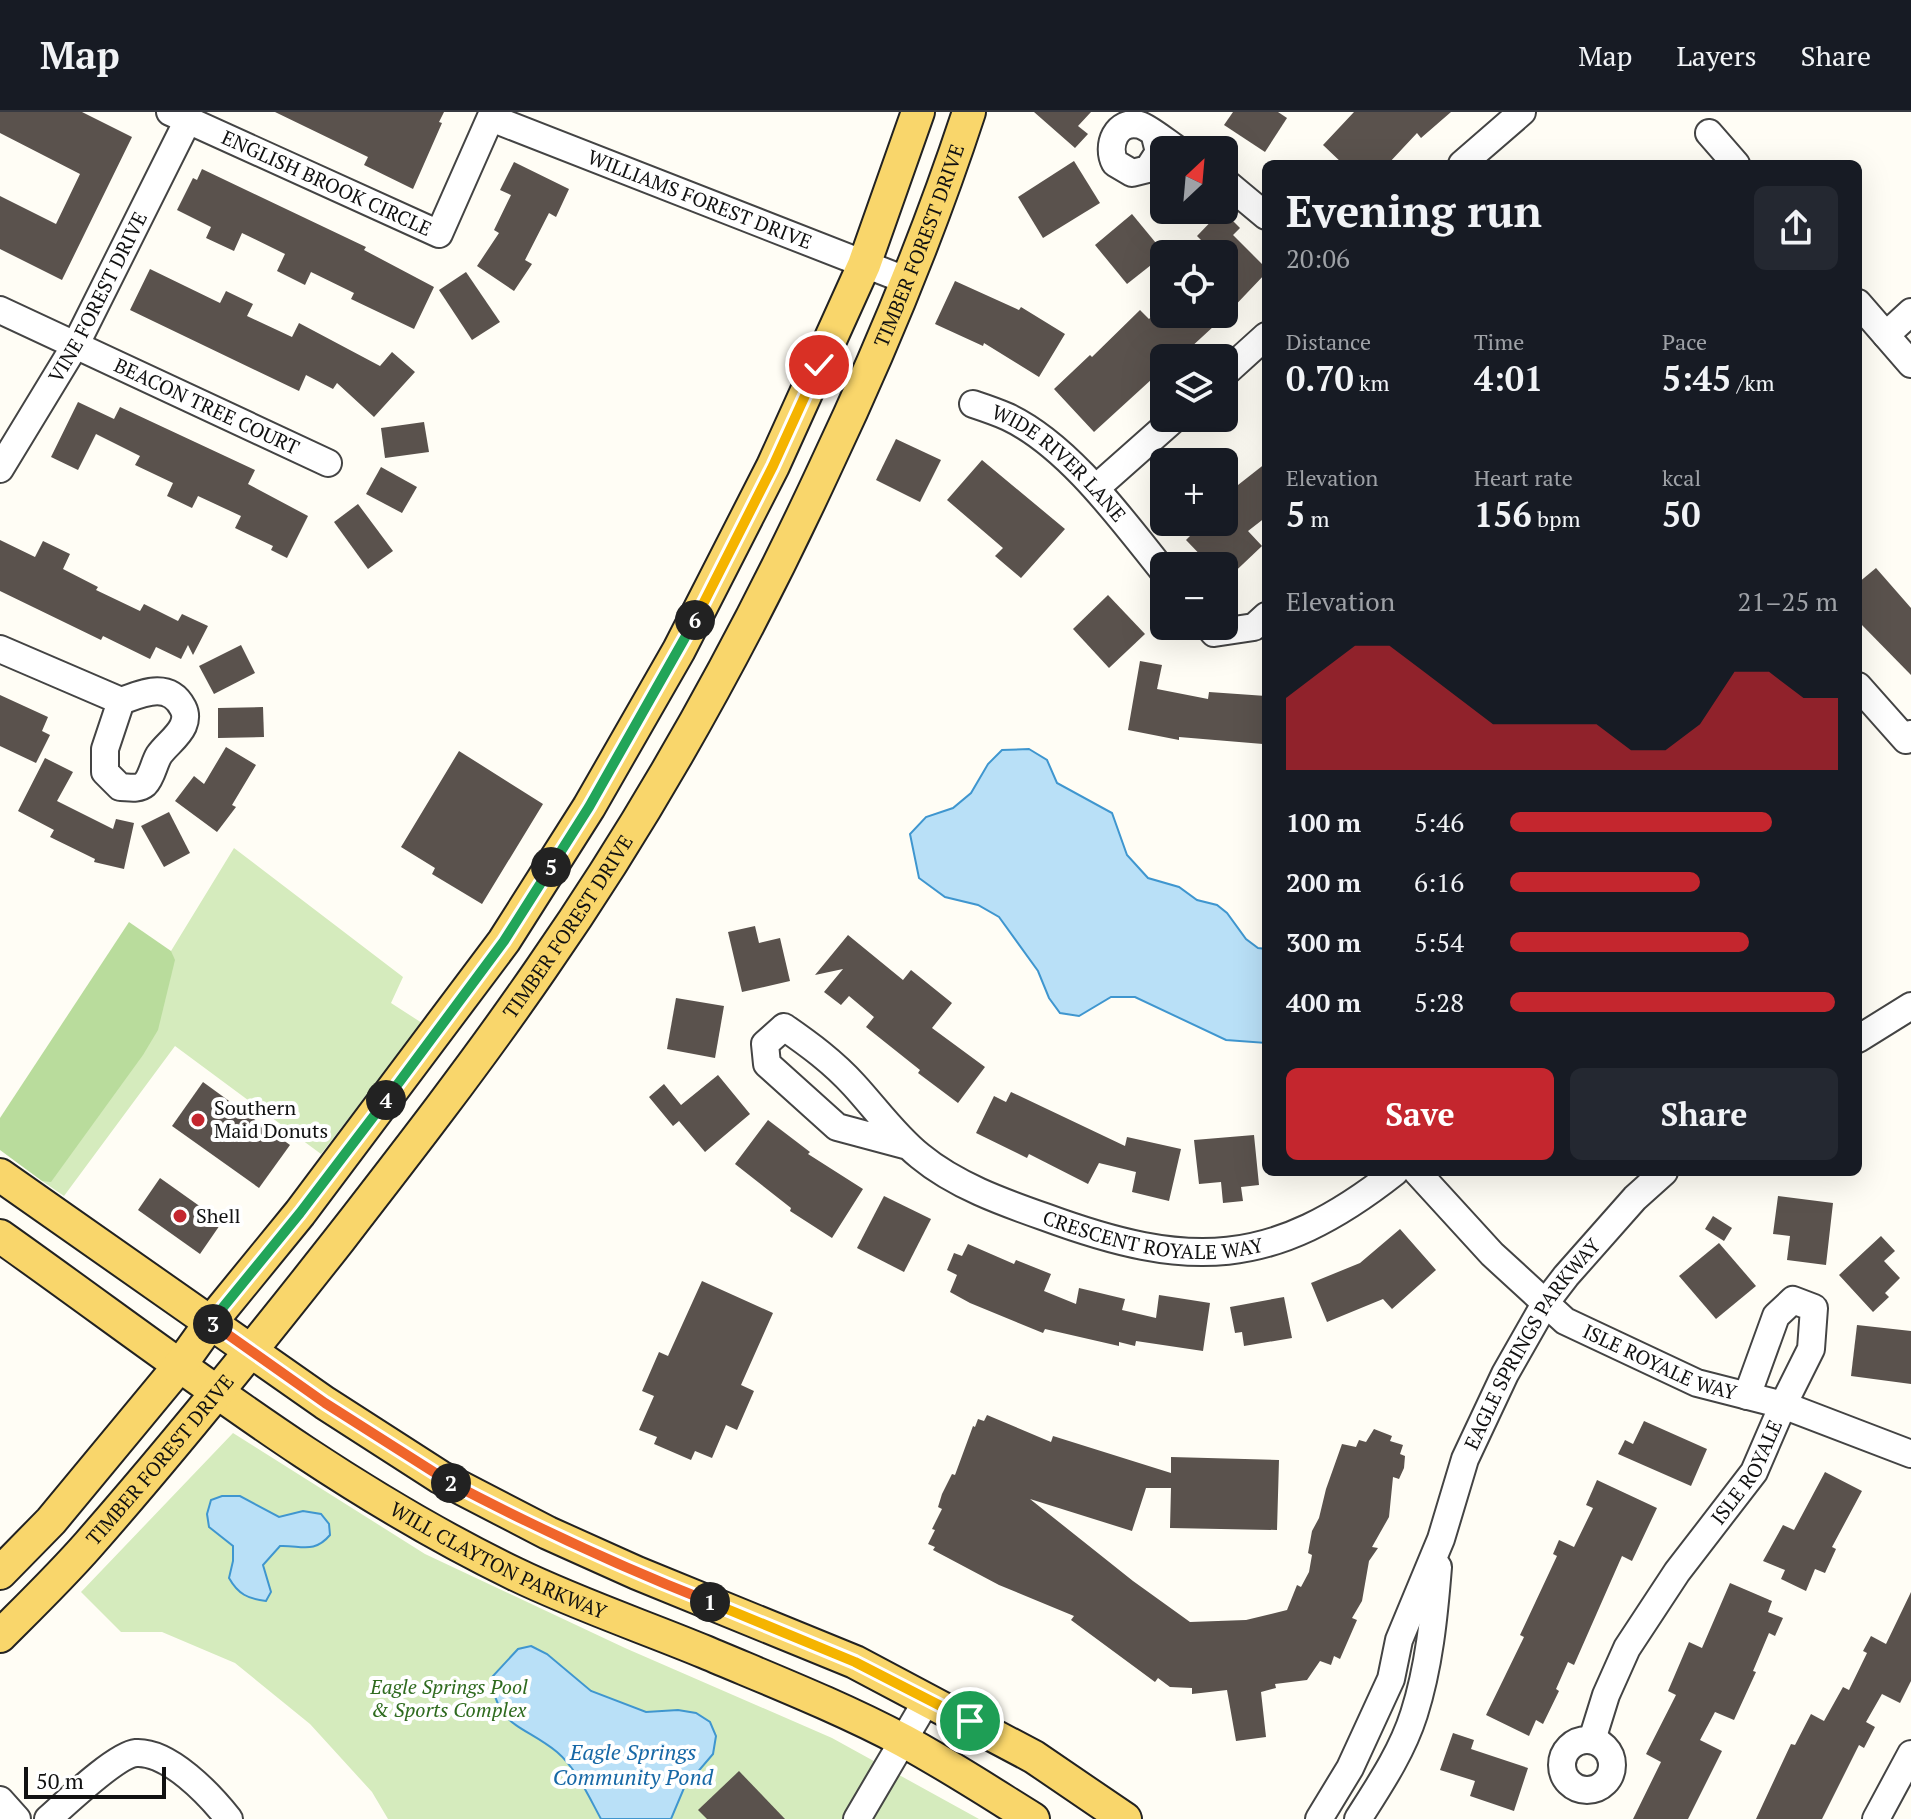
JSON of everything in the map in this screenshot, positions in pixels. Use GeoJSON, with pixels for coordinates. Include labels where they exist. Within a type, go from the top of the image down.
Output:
{"type":"FeatureCollection","features":[{"type":"Feature","properties":{"kind":"main road"},"geometry":{"type":"LineString","coordinates":[[0,1573],[51,1521],[310,1201],[504,941],[597,794],[735,544],[864,265],[918,112]]}},
{"type":"Feature","properties":{"kind":"main road","name":"TIMBER FOREST DRIVE"},"geometry":{"type":"LineString","coordinates":[[0,1636],[88,1546],[251,1351],[424,1131],[541,969],[646,807],[721,679],[780,565],[859,396],[908,281],[969,112]]}},
{"type":"Feature","properties":{"kind":"main road"},"geometry":{"type":"LineString","coordinates":[[735,544],[780,565]]}},
{"type":"Feature","properties":{"kind":"main road"},"geometry":{"type":"LineString","coordinates":[[0,1175],[378,1439],[440,1477],[637,1573],[855,1662],[1034,1757],[1125,1819]]}},
{"type":"Feature","properties":{"kind":"main road","name":"WILL CLAYTON PARKWAY"},"geometry":{"type":"LineString","coordinates":[[0,1236],[216,1392],[356,1487],[515,1574],[608,1615],[704,1652],[903,1740],[1033,1819]]}},
{"type":"Feature","properties":{"kind":"street"},"geometry":{"type":"LineString","coordinates":[[1467,160],[1522,112]]}},
{"type":"Feature","properties":{"kind":"street","name":"WILLIAMS FOREST DRIVE"},"geometry":{"type":"LineString","coordinates":[[492,115],[908,281]]}},
{"type":"Feature","properties":{"kind":"street","name":"ENGLISH BROOK CIRCLE"},"geometry":{"type":"LineString","coordinates":[[179,116],[439,234],[492,115]]}},
{"type":"Feature","properties":{"kind":"street","name":"VINE FOREST DRIVE"},"geometry":{"type":"LineString","coordinates":[[0,469],[76,344],[179,116]]}},
{"type":"Feature","properties":{"kind":"street"},"geometry":{"type":"LineString","coordinates":[[1709,133],[1733,160]]}},
{"type":"Feature","properties":{"kind":"street"},"geometry":{"type":"LineString","coordinates":[[1238,193],[1262,213]]}},
{"type":"Feature","properties":{"kind":"street"},"geometry":{"type":"LineString","coordinates":[[1862,308],[1911,364]]}},
{"type":"Feature","properties":{"kind":"street","name":"BEACON TREE COURT"},"geometry":{"type":"LineString","coordinates":[[0,310],[328,463]]}},
{"type":"Feature","properties":{"kind":"street"},"geometry":{"type":"LineString","coordinates":[[1886,335],[1911,312]]}},
{"type":"Feature","properties":{"kind":"street"},"geometry":{"type":"LineString","coordinates":[[1238,361],[1262,340]]}},
{"type":"Feature","properties":{"kind":"street","name":"WIDE RIVER LANE"},"geometry":{"type":"LineString","coordinates":[[973,404],[1009,417],[1040,436],[1096,488],[1150,555]]}},
{"type":"Feature","properties":{"kind":"street"},"geometry":{"type":"LineString","coordinates":[[1096,488],[1159,432]]}},
{"type":"Feature","properties":{"kind":"street"},"geometry":{"type":"LineString","coordinates":[[1238,628],[1254,627],[1262,620]]}},
{"type":"Feature","properties":{"kind":"street"},"geometry":{"type":"LineString","coordinates":[[0,649],[121,701]]}},
{"type":"Feature","properties":{"kind":"street"},"geometry":{"type":"LineString","coordinates":[[1862,690],[1908,737]]}},
{"type":"Feature","properties":{"kind":"street"},"geometry":{"type":"LineString","coordinates":[[1862,1037],[1911,1006]]}},
{"type":"Feature","properties":{"kind":"street","name":"CRESCENT ROYALE WAY"},"geometry":{"type":"LineString","coordinates":[[908,1146],[837,1127],[767,1064],[765,1044],[784,1027],[821,1052],[853,1083],[908,1146],[955,1179],[1050,1219],[1144,1246],[1202,1253],[1244,1250],[1305,1231],[1359,1199],[1390,1176]]}},
{"type":"Feature","properties":{"kind":"street","name":"ISLE ROYALE WAY"},"geometry":{"type":"LineString","coordinates":[[1421,1176],[1492,1254],[1547,1301],[1565,1321],[1697,1383],[1783,1405],[1911,1454]]}},
{"type":"Feature","properties":{"kind":"street","name":"EAGLE SPRINGS PARKWAY"},"geometry":{"type":"LineString","coordinates":[[1319,1819],[1350,1768],[1391,1679],[1399,1640],[1441,1539],[1465,1459],[1505,1374],[1547,1301],[1594,1242],[1660,1176]]}},
{"type":"Feature","properties":{"kind":"street","name":"ISLE ROYALE"},"geometry":{"type":"LineString","coordinates":[[1592,1740],[1606,1695],[1627,1648],[1677,1572],[1754,1472],[1811,1349],[1814,1308],[1793,1300],[1776,1316],[1747,1396]]}},
{"type":"Feature","properties":{"kind":"street","name":"EAGLE SPRINGS PARKWAY"},"geometry":{"type":"LineString","coordinates":[[1358,1819],[1391,1766],[1414,1716],[1434,1616],[1441,1539]]}},
{"type":"Feature","properties":{"kind":"street"},"geometry":{"type":"LineString","coordinates":[[857,1819],[927,1700]]}},
{"type":"Feature","properties":{"kind":"street"},"geometry":{"type":"LineString","coordinates":[[48,1819],[117,1761],[135,1753],[162,1758],[191,1779],[229,1819]]}},
{"type":"Feature","properties":{"kind":"street"},"geometry":{"type":"LineString","coordinates":[[1876,1819],[1911,1754]]}},
{"type":"Feature","properties":{"kind":"street"},"geometry":{"type":"LineString","coordinates":[[0,1800],[17,1819]]}},
{"type":"Feature","properties":{"kind":"green space"},"geometry":{"type":"Polygon","coordinates":[[[234,848],[403,977],[391,1003],[422,1023],[321,1154],[175,1046],[64,1196],[42,1181],[134,1044],[171,951],[234,848]]]}},
{"type":"Feature","properties":{"kind":"green space"},"geometry":{"type":"Polygon","coordinates":[[[129,922],[171,951],[175,960],[158,1030],[51,1182],[42,1181],[0,1150],[0,1118],[129,922]]]}},
{"type":"Feature","properties":{"kind":"green space","name":"Eagle Springs Pool & Sports Complex"},"geometry":{"type":"Polygon","coordinates":[[[233,1433],[425,1554],[625,1648],[832,1738],[979,1819],[388,1819],[372,1792],[310,1724],[235,1663],[162,1632],[121,1632],[81,1592],[233,1433]]]}},
{"type":"Feature","properties":{"kind":"water"},"geometry":{"type":"Polygon","coordinates":[[[1029,749],[1047,760],[1057,783],[1112,813],[1127,855],[1148,878],[1179,887],[1197,900],[1217,905],[1227,913],[1246,939],[1262,948],[1262,1043],[1226,1040],[1135,997],[1111,997],[1079,1016],[1060,1013],[1049,998],[1038,971],[999,917],[978,905],[945,897],[919,878],[910,834],[926,817],[953,808],[971,793],[988,764],[1002,750],[1029,749]]]}},
{"type":"Feature","properties":{"kind":"water"},"geometry":{"type":"Polygon","coordinates":[[[222,1496],[240,1496],[279,1517],[303,1511],[321,1514],[329,1524],[330,1535],[313,1547],[280,1546],[263,1565],[271,1592],[266,1601],[249,1597],[240,1592],[229,1578],[233,1546],[209,1527],[207,1514],[211,1500],[222,1496]]]}},
{"type":"Feature","properties":{"kind":"water","name":"Eagle Springs Community Pond"},"geometry":{"type":"Polygon","coordinates":[[[531,1646],[547,1654],[591,1691],[646,1712],[678,1710],[696,1713],[710,1722],[716,1736],[713,1754],[684,1788],[671,1819],[601,1819],[582,1783],[564,1759],[505,1716],[494,1693],[492,1677],[518,1649],[531,1646]]]}},
{"type":"Feature","properties":{"kind":"building"},"geometry":{"type":"Polygon","coordinates":[[[0,112],[82,112],[132,137],[62,280],[0,249],[0,196],[56,224],[80,174],[0,133],[0,112]]]}},
{"type":"Feature","properties":{"kind":"building"},"geometry":{"type":"Polygon","coordinates":[[[275,112],[444,112],[413,189],[364,165],[368,157],[275,112]]]}},
{"type":"Feature","properties":{"kind":"building"},"geometry":{"type":"Polygon","coordinates":[[[1034,112],[1091,112],[1078,126],[1088,134],[1075,148],[1034,112]]]}},
{"type":"Feature","properties":{"kind":"building"},"geometry":{"type":"Polygon","coordinates":[[[1233,112],[1278,112],[1287,118],[1265,152],[1224,125],[1233,112]]]}},
{"type":"Feature","properties":{"kind":"building"},"geometry":{"type":"Polygon","coordinates":[[[1354,112],[1451,112],[1421,138],[1417,133],[1392,160],[1339,160],[1323,145],[1354,112]]]}},
{"type":"Feature","properties":{"kind":"building"},"geometry":{"type":"Polygon","coordinates":[[[1074,161],[1100,203],[1043,238],[1018,197],[1074,161]]]}},
{"type":"Feature","properties":{"kind":"building"},"geometry":{"type":"Polygon","coordinates":[[[514,162],[569,189],[556,217],[549,213],[525,260],[532,264],[514,291],[477,266],[499,233],[494,230],[511,195],[500,190],[514,162]]]}},
{"type":"Feature","properties":{"kind":"building"},"geometry":{"type":"Polygon","coordinates":[[[202,169],[366,247],[364,250],[434,287],[414,329],[351,299],[354,293],[311,272],[305,285],[277,271],[285,254],[242,233],[234,251],[206,238],[211,227],[177,210],[193,178],[197,180],[202,169]]]}},
{"type":"Feature","properties":{"kind":"building"},"geometry":{"type":"Polygon","coordinates":[[[1132,214],[1153,240],[1150,240],[1150,266],[1127,284],[1095,245],[1132,214]]]}},
{"type":"Feature","properties":{"kind":"building"},"geometry":{"type":"Polygon","coordinates":[[[1209,224],[1236,224],[1240,228],[1233,235],[1238,240],[1201,240],[1197,236],[1209,224]]]}},
{"type":"Feature","properties":{"kind":"building"},"geometry":{"type":"Polygon","coordinates":[[[1238,240],[1262,264],[1262,277],[1238,302],[1238,240]]]}},
{"type":"Feature","properties":{"kind":"building"},"geometry":{"type":"Polygon","coordinates":[[[150,269],[220,303],[226,291],[253,304],[247,316],[292,337],[299,323],[380,366],[392,352],[415,372],[374,417],[337,383],[333,389],[306,375],[299,391],[130,310],[150,269]]]}},
{"type":"Feature","properties":{"kind":"building"},"geometry":{"type":"Polygon","coordinates":[[[466,272],[500,322],[472,340],[439,290],[466,272]]]}},
{"type":"Feature","properties":{"kind":"building"},"geometry":{"type":"Polygon","coordinates":[[[955,281],[1019,310],[1021,307],[1065,334],[1039,377],[984,343],[983,346],[935,324],[955,281]]]}},
{"type":"Feature","properties":{"kind":"building"},"geometry":{"type":"Polygon","coordinates":[[[1140,310],[1149,319],[1150,328],[1212,328],[1194,344],[1150,344],[1150,381],[1094,432],[1054,389],[1140,310]]]}},
{"type":"Feature","properties":{"kind":"building"},"geometry":{"type":"Polygon","coordinates":[[[78,402],[114,419],[120,407],[255,470],[248,484],[308,516],[287,558],[271,550],[273,546],[235,528],[241,516],[198,496],[192,508],[167,496],[173,483],[135,465],[140,456],[96,434],[78,470],[51,457],[78,402]]]}},
{"type":"Feature","properties":{"kind":"building"},"geometry":{"type":"Polygon","coordinates":[[[424,422],[429,452],[385,458],[381,428],[424,422]]]}},
{"type":"Feature","properties":{"kind":"building"},"geometry":{"type":"Polygon","coordinates":[[[896,439],[941,460],[920,502],[876,480],[896,439]]]}},
{"type":"Feature","properties":{"kind":"building"},"geometry":{"type":"Polygon","coordinates":[[[982,460],[1065,529],[1021,578],[995,556],[1003,548],[947,500],[982,460]]]}},
{"type":"Feature","properties":{"kind":"building"},"geometry":{"type":"Polygon","coordinates":[[[1262,466],[1262,520],[1248,531],[1262,546],[1238,569],[1238,552],[1198,552],[1186,540],[1190,536],[1238,536],[1238,485],[1262,466]]]}},
{"type":"Feature","properties":{"kind":"building"},"geometry":{"type":"Polygon","coordinates":[[[381,467],[417,487],[402,513],[366,494],[381,467]]]}},
{"type":"Feature","properties":{"kind":"building"},"geometry":{"type":"Polygon","coordinates":[[[358,504],[393,551],[368,569],[334,522],[358,504]]]}},
{"type":"Feature","properties":{"kind":"building"},"geometry":{"type":"Polygon","coordinates":[[[0,540],[35,557],[43,541],[70,554],[63,569],[98,587],[96,590],[140,611],[144,604],[178,621],[182,614],[208,626],[193,655],[188,645],[181,659],[156,647],[150,659],[103,636],[101,640],[0,591],[0,540]]]}},
{"type":"Feature","properties":{"kind":"building"},"geometry":{"type":"Polygon","coordinates":[[[1876,568],[1911,608],[1911,675],[1862,625],[1862,580],[1876,568]]]}},
{"type":"Feature","properties":{"kind":"building"},"geometry":{"type":"Polygon","coordinates":[[[1108,595],[1145,634],[1109,668],[1073,629],[1108,595]]]}},
{"type":"Feature","properties":{"kind":"building"},"geometry":{"type":"Polygon","coordinates":[[[241,645],[255,673],[214,694],[199,666],[241,645]]]}},
{"type":"Feature","properties":{"kind":"building"},"geometry":{"type":"Polygon","coordinates":[[[1140,661],[1162,665],[1157,689],[1208,699],[1209,692],[1262,696],[1262,744],[1179,737],[1179,740],[1128,730],[1140,661]]]}},
{"type":"Feature","properties":{"kind":"building"},"geometry":{"type":"Polygon","coordinates":[[[0,695],[48,717],[42,731],[50,735],[36,763],[0,746],[0,695]]]}},
{"type":"Feature","properties":{"kind":"building"},"geometry":{"type":"Polygon","coordinates":[[[263,707],[264,737],[218,738],[218,708],[263,707]]]}},
{"type":"Feature","properties":{"kind":"building"},"geometry":{"type":"Polygon","coordinates":[[[226,747],[256,765],[232,805],[236,807],[217,832],[175,801],[194,776],[204,784],[226,747]]]}},
{"type":"Feature","properties":{"kind":"building"},"geometry":{"type":"Polygon","coordinates":[[[459,751],[543,804],[482,904],[432,874],[435,868],[401,847],[459,751]]]}},
{"type":"Feature","properties":{"kind":"building"},"geometry":{"type":"Polygon","coordinates":[[[45,758],[73,772],[57,801],[113,829],[116,819],[134,823],[124,869],[94,862],[95,859],[50,837],[54,830],[18,811],[45,758]]]}},
{"type":"Feature","properties":{"kind":"building"},"geometry":{"type":"Polygon","coordinates":[[[169,812],[190,853],[164,867],[141,826],[169,812]]]}},
{"type":"Feature","properties":{"kind":"building"},"geometry":{"type":"Polygon","coordinates":[[[755,926],[759,943],[780,938],[790,981],[742,992],[728,932],[755,926]]]}},
{"type":"Feature","properties":{"kind":"building"},"geometry":{"type":"Polygon","coordinates":[[[848,935],[903,980],[911,970],[952,1003],[932,1028],[985,1067],[958,1103],[866,1027],[874,1017],[849,996],[841,1005],[824,992],[843,969],[815,975],[848,935]]]}},
{"type":"Feature","properties":{"kind":"building"},"geometry":{"type":"Polygon","coordinates":[[[676,998],[724,1006],[715,1058],[667,1049],[676,998]]]}},
{"type":"Feature","properties":{"kind":"building"},"geometry":{"type":"Polygon","coordinates":[[[718,1075],[750,1114],[705,1152],[679,1121],[673,1126],[649,1097],[664,1084],[681,1105],[718,1075]]]}},
{"type":"Feature","properties":{"kind":"building"},"geometry":{"type":"Polygon","coordinates":[[[203,1082],[290,1145],[259,1188],[172,1126],[203,1082]]]}},
{"type":"Feature","properties":{"kind":"building"},"geometry":{"type":"Polygon","coordinates":[[[1011,1092],[1125,1146],[1127,1137],[1181,1149],[1169,1201],[1132,1192],[1136,1172],[1099,1163],[1088,1184],[1029,1154],[1027,1158],[976,1133],[994,1096],[1006,1102],[1011,1092]]]}},
{"type":"Feature","properties":{"kind":"building"},"geometry":{"type":"Polygon","coordinates":[[[768,1120],[810,1152],[808,1154],[863,1189],[832,1238],[790,1211],[791,1208],[735,1164],[768,1120]]]}},
{"type":"Feature","properties":{"kind":"building"},"geometry":{"type":"Polygon","coordinates":[[[1254,1135],[1259,1185],[1241,1187],[1243,1201],[1223,1203],[1221,1182],[1199,1184],[1194,1140],[1254,1135]]]}},
{"type":"Feature","properties":{"kind":"building","name":"Shell"},"geometry":{"type":"Polygon","coordinates":[[[160,1178],[222,1222],[200,1254],[138,1210],[160,1178]]]}},
{"type":"Feature","properties":{"kind":"building"},"geometry":{"type":"Polygon","coordinates":[[[884,1196],[931,1219],[904,1272],[857,1248],[884,1196]]]}},
{"type":"Feature","properties":{"kind":"building"},"geometry":{"type":"Polygon","coordinates":[[[1778,1196],[1833,1203],[1826,1265],[1787,1260],[1790,1236],[1773,1234],[1778,1196]]]}},
{"type":"Feature","properties":{"kind":"building"},"geometry":{"type":"Polygon","coordinates":[[[1713,1216],[1732,1228],[1724,1241],[1705,1229],[1713,1216]]]}},
{"type":"Feature","properties":{"kind":"building"},"geometry":{"type":"Polygon","coordinates":[[[1400,1229],[1436,1270],[1392,1309],[1383,1299],[1327,1322],[1311,1283],[1360,1263],[1400,1229]]]}},
{"type":"Feature","properties":{"kind":"building"},"geometry":{"type":"Polygon","coordinates":[[[1881,1236],[1895,1251],[1884,1261],[1900,1278],[1885,1293],[1889,1297],[1873,1312],[1839,1275],[1881,1236]]]}},
{"type":"Feature","properties":{"kind":"building"},"geometry":{"type":"Polygon","coordinates":[[[1719,1243],[1756,1286],[1716,1319],[1679,1276],[1719,1243]]]}},
{"type":"Feature","properties":{"kind":"building"},"geometry":{"type":"Polygon","coordinates":[[[968,1244],[1014,1264],[1016,1260],[1051,1274],[1044,1291],[1076,1304],[1079,1288],[1125,1299],[1122,1310],[1156,1318],[1159,1295],[1210,1303],[1203,1351],[1136,1341],[1135,1346],[1119,1342],[1119,1346],[1045,1329],[1043,1333],[970,1303],[950,1292],[957,1275],[947,1270],[954,1253],[962,1256],[968,1244]]]}},
{"type":"Feature","properties":{"kind":"building"},"geometry":{"type":"Polygon","coordinates":[[[702,1281],[773,1313],[741,1385],[754,1391],[737,1430],[726,1425],[712,1458],[695,1451],[691,1460],[654,1444],[657,1437],[639,1430],[654,1396],[642,1391],[659,1352],[668,1356],[702,1281]]]}},
{"type":"Feature","properties":{"kind":"building"},"geometry":{"type":"Polygon","coordinates":[[[1284,1297],[1292,1338],[1244,1346],[1242,1332],[1235,1333],[1230,1307],[1284,1297]]]}},
{"type":"Feature","properties":{"kind":"building"},"geometry":{"type":"Polygon","coordinates":[[[1857,1325],[1911,1331],[1911,1384],[1851,1376],[1857,1325]]]}},
{"type":"Feature","properties":{"kind":"building"},"geometry":{"type":"Polygon","coordinates":[[[987,1415],[1051,1442],[1053,1436],[1171,1473],[1171,1457],[1279,1460],[1277,1530],[1170,1528],[1171,1488],[1146,1488],[1132,1531],[1030,1499],[1190,1622],[1246,1620],[1287,1610],[1297,1585],[1301,1587],[1309,1572],[1312,1531],[1342,1444],[1356,1447],[1359,1440],[1366,1442],[1374,1429],[1392,1436],[1390,1441],[1403,1445],[1400,1454],[1405,1456],[1404,1468],[1399,1479],[1393,1477],[1389,1517],[1372,1547],[1378,1548],[1369,1561],[1362,1601],[1352,1618],[1357,1620],[1340,1659],[1334,1656],[1331,1665],[1320,1661],[1307,1680],[1275,1684],[1276,1688],[1261,1692],[1266,1737],[1236,1741],[1227,1690],[1192,1694],[1192,1688],[1170,1687],[1158,1678],[1155,1682],[1071,1620],[1074,1616],[999,1585],[933,1550],[935,1547],[928,1544],[942,1509],[938,1507],[942,1494],[952,1474],[955,1475],[973,1426],[978,1419],[984,1421],[987,1415]]]}},
{"type":"Feature","properties":{"kind":"building"},"geometry":{"type":"Polygon","coordinates":[[[1644,1421],[1707,1449],[1691,1486],[1618,1454],[1625,1440],[1633,1444],[1644,1421]]]}},
{"type":"Feature","properties":{"kind":"building"},"geometry":{"type":"Polygon","coordinates":[[[1825,1472],[1862,1491],[1832,1547],[1836,1549],[1825,1573],[1815,1569],[1806,1591],[1781,1579],[1785,1570],[1763,1561],[1783,1525],[1794,1530],[1825,1472]]]}},
{"type":"Feature","properties":{"kind":"building"},"geometry":{"type":"Polygon","coordinates":[[[1597,1480],[1657,1508],[1632,1561],[1622,1556],[1574,1665],[1568,1662],[1556,1689],[1559,1691],[1543,1724],[1536,1720],[1529,1736],[1486,1715],[1524,1637],[1520,1635],[1557,1556],[1553,1554],[1559,1540],[1574,1547],[1593,1508],[1586,1505],[1597,1480]]]}},
{"type":"Feature","properties":{"kind":"building"},"geometry":{"type":"Polygon","coordinates":[[[1730,1583],[1772,1601],[1768,1612],[1783,1618],[1775,1636],[1769,1633],[1753,1671],[1756,1672],[1734,1720],[1715,1712],[1700,1740],[1722,1751],[1688,1819],[1633,1819],[1661,1762],[1646,1754],[1676,1695],[1668,1691],[1689,1642],[1702,1648],[1730,1583]]]}},
{"type":"Feature","properties":{"kind":"building"},"geometry":{"type":"Polygon","coordinates":[[[1911,1592],[1911,1681],[1900,1703],[1882,1694],[1866,1722],[1875,1727],[1864,1748],[1859,1745],[1822,1819],[1756,1819],[1791,1744],[1795,1745],[1811,1714],[1824,1721],[1843,1687],[1849,1690],[1867,1653],[1863,1651],[1871,1636],[1886,1644],[1911,1592]]]}},
{"type":"Feature","properties":{"kind":"building"},"geometry":{"type":"Polygon","coordinates":[[[1453,1733],[1474,1740],[1471,1749],[1528,1768],[1514,1811],[1470,1796],[1475,1781],[1440,1770],[1453,1733]]]}},
{"type":"Feature","properties":{"kind":"building"},"geometry":{"type":"Polygon","coordinates":[[[739,1771],[785,1819],[707,1819],[698,1810],[739,1771]]]}},
{"type":"Feature","properties":{"kind":"place","name":"Southern Maid Donuts"},"geometry":{"type":"Point","coordinates":[198,1120]}},
{"type":"Feature","properties":{"kind":"place","name":"Shell"},"geometry":{"type":"Point","coordinates":[180,1216]}},
{"type":"Feature","properties":{"kind":"route"},"geometry":{"type":"LineString","coordinates":[[819,365],[735,544],[679,650],[547,874],[504,941],[410,1069],[300,1213],[211,1322],[378,1439],[440,1477],[548,1533],[855,1662],[970,1721]]}}]}
